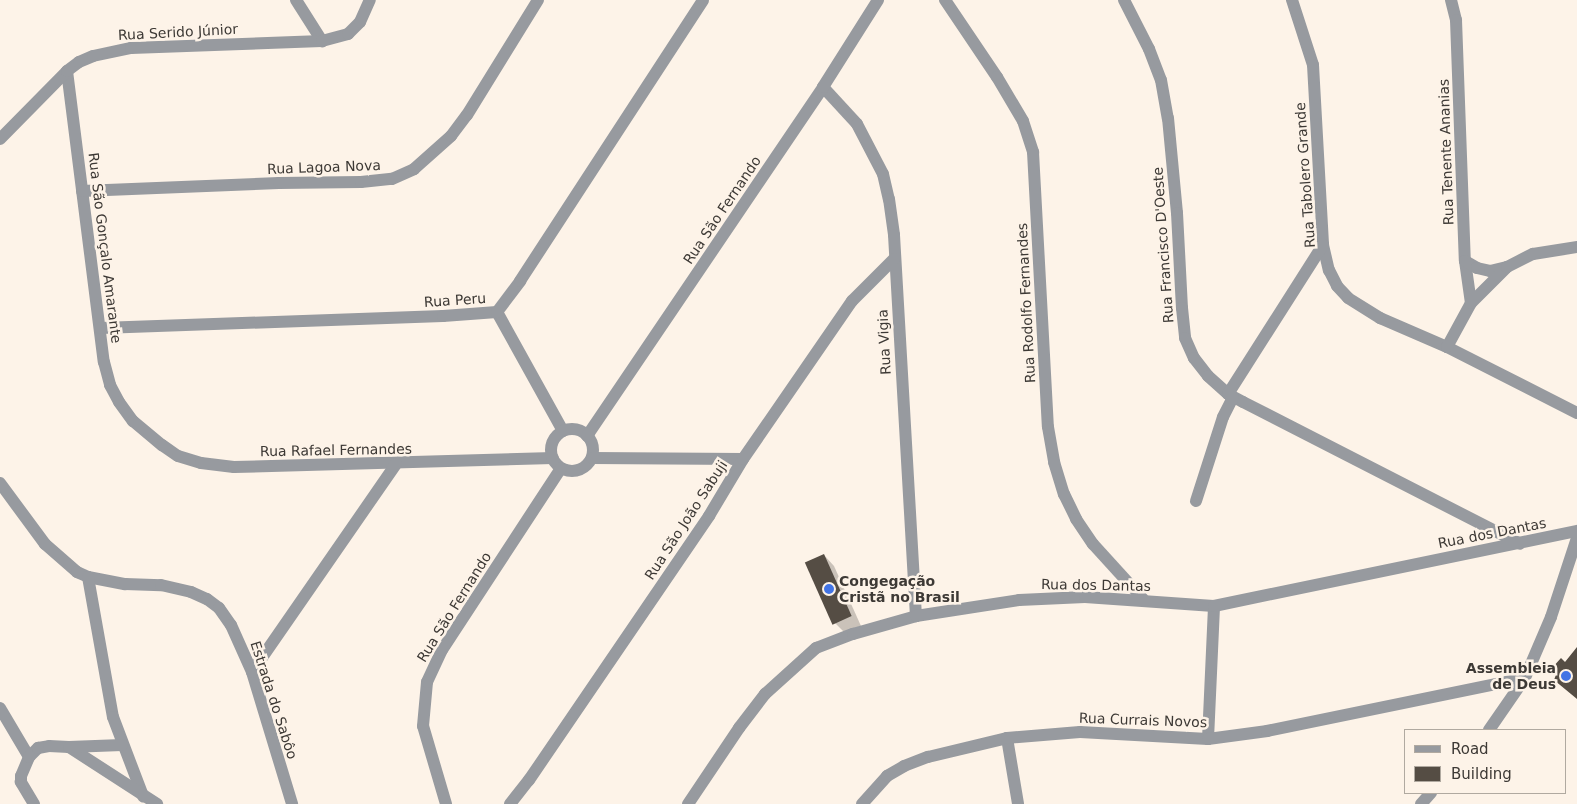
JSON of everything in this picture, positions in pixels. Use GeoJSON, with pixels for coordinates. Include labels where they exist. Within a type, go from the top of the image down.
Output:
{"type":"FeatureCollection","features":[{"type":"Feature","properties":{"kind":"street"},"geometry":{"type":"LineString","coordinates":[[296,0],[322,41]]}},
{"type":"Feature","properties":{"kind":"street","name":"Rua Serido Júnior"},"geometry":{"type":"LineString","coordinates":[[0,139],[67,71],[78,62],[93,56],[121,49],[322,41],[348,34],[360,22],[370,0]]}},
{"type":"Feature","properties":{"kind":"street","name":"Rua Lagoa Nova"},"geometry":{"type":"LineString","coordinates":[[82,191],[280,183],[362,182],[392,179],[414,169],[450,136],[467,115],[538,0]]}},
{"type":"Feature","properties":{"kind":"street","name":"Rua Peru"},"geometry":{"type":"LineString","coordinates":[[101,328],[443,316],[497,312],[516,287],[703,0]]}},
{"type":"Feature","properties":{"kind":"street","name":"Rua São Fernando"},"geometry":{"type":"LineString","coordinates":[[587,436],[823,87],[878,0]]}},
{"type":"Feature","properties":{"kind":"street","name":"Rua Rodolfo Fernandes"},"geometry":{"type":"LineString","coordinates":[[945,0],[997,77],[1018,113],[1033,152],[1048,427],[1054,462],[1076,519],[1093,544],[1142,599]]}},
{"type":"Feature","properties":{"kind":"street","name":"Rua Francisco D'Oeste"},"geometry":{"type":"LineString","coordinates":[[1124,0],[1149,49],[1160,80],[1166,109],[1177,213],[1185,338],[1194,358],[1208,376],[1231,395],[1520,544]]}},
{"type":"Feature","properties":{"kind":"street","name":"Rua Tabolero Grande"},"geometry":{"type":"LineString","coordinates":[[1292,0],[1313,65],[1323,245],[1329,270],[1337,286],[1348,298],[1380,318],[1447,347],[1577,413]]}},
{"type":"Feature","properties":{"kind":"street","name":"Rua Tenente Ananias"},"geometry":{"type":"LineString","coordinates":[[1451,0],[1456,20],[1466,261],[1471,303]]}},
{"type":"Feature","properties":{"kind":"street","name":"Rua São Gonçalo Amarante"},"geometry":{"type":"LineString","coordinates":[[67,71],[104,362],[110,385],[119,402],[133,421]]}},
{"type":"Feature","properties":{"kind":"street","name":"Rua Vigia"},"geometry":{"type":"LineString","coordinates":[[823,87],[857,124],[883,174],[894,235],[916,616]]}},
{"type":"Feature","properties":{"kind":"street"},"geometry":{"type":"LineString","coordinates":[[1196,501],[1231,395],[1323,245]]}},
{"type":"Feature","properties":{"kind":"street"},"geometry":{"type":"LineString","coordinates":[[1466,261],[1477,268],[1490,271],[1507,267],[1533,254],[1577,247]]}},
{"type":"Feature","properties":{"kind":"street","name":"Rua São João Sabuji"},"geometry":{"type":"LineString","coordinates":[[510,804],[529,780],[709,516],[742,459],[852,302],[869,282],[894,259]]}},
{"type":"Feature","properties":{"kind":"street"},"geometry":{"type":"LineString","coordinates":[[1447,347],[1471,303],[1507,267]]}},
{"type":"Feature","properties":{"kind":"street"},"geometry":{"type":"LineString","coordinates":[[497,312],[563,431]]}},
{"type":"Feature","properties":{"kind":"street","name":"Rua Rafael Fernandes"},"geometry":{"type":"LineString","coordinates":[[133,421],[178,456],[201,464],[234,467],[557,463]]}},
{"type":"Feature","properties":{"kind":"street"},"geometry":{"type":"LineString","coordinates":[[574,430],[587,436],[593,446],[592,458],[589,463],[578,470],[566,470],[557,463],[552,445],[563,431],[574,430]]}},
{"type":"Feature","properties":{"kind":"street"},"geometry":{"type":"LineString","coordinates":[[592,458],[742,459]]}},
{"type":"Feature","properties":{"kind":"street","name":"Rua São Fernando"},"geometry":{"type":"LineString","coordinates":[[446,804],[424,726],[427,682],[442,650],[557,463]]}},
{"type":"Feature","properties":{"kind":"street"},"geometry":{"type":"LineString","coordinates":[[252,672],[396,464]]}},
{"type":"Feature","properties":{"kind":"street","name":"Estrada do Sabôo"},"geometry":{"type":"LineString","coordinates":[[0,483],[45,544],[62,562],[88,577],[125,584],[160,586],[191,592],[207,599],[219,608],[231,625],[252,672],[292,804]]}},
{"type":"Feature","properties":{"kind":"street","name":"Rua dos Dantas"},"geometry":{"type":"LineString","coordinates":[[688,804],[739,728],[765,694],[816,648],[853,634],[916,616],[1019,600],[1084,597],[1142,599],[1214,606],[1577,531]]}},
{"type":"Feature","properties":{"kind":"street"},"geometry":{"type":"LineString","coordinates":[[1490,729],[1525,678],[1551,617],[1577,538]]}},
{"type":"Feature","properties":{"kind":"street"},"geometry":{"type":"LineString","coordinates":[[88,577],[105,678],[122,744],[143,796]]}},
{"type":"Feature","properties":{"kind":"street"},"geometry":{"type":"LineString","coordinates":[[1208,739],[1214,606]]}},
{"type":"Feature","properties":{"kind":"street","name":"Rua Currais Novos"},"geometry":{"type":"LineString","coordinates":[[862,804],[888,776],[904,766],[928,757],[1007,738],[1080,732],[1208,739],[1267,730],[1525,678]]}},
{"type":"Feature","properties":{"kind":"street"},"geometry":{"type":"LineString","coordinates":[[0,708],[29,757]]}},
{"type":"Feature","properties":{"kind":"street"},"geometry":{"type":"LineString","coordinates":[[1007,738],[1018,804]]}},
{"type":"Feature","properties":{"kind":"street"},"geometry":{"type":"LineString","coordinates":[[34,804],[21,782],[21,776],[29,757],[38,748],[122,744]]}},
{"type":"Feature","properties":{"kind":"street"},"geometry":{"type":"LineString","coordinates":[[68,747],[157,804]]}},
{"type":"Feature","properties":{"kind":"street"},"geometry":{"type":"LineString","coordinates":[[1421,804],[1430,794]]}},
{"type":"Feature","properties":{"kind":"building","name":"Congegação Cristã no Brasil"},"geometry":{"type":"Polygon","coordinates":[[[824,554],[852,616],[832,625],[805,563],[824,554]]]}},
{"type":"Feature","properties":{"kind":"building","name":"Assembleia de Deus"},"geometry":{"type":"Polygon","coordinates":[[[1577,647],[1577,699],[1554,680],[1557,672],[1552,668],[1561,658],[1565,662],[1577,647]]]}},
{"type":"Feature","properties":{"kind":"place","name":"Congegação Cristã no Brasil"},"geometry":{"type":"Point","coordinates":[829,589]}},
{"type":"Feature","properties":{"kind":"place","name":"Assembleia de Deus"},"geometry":{"type":"Point","coordinates":[1566,676]}}]}
